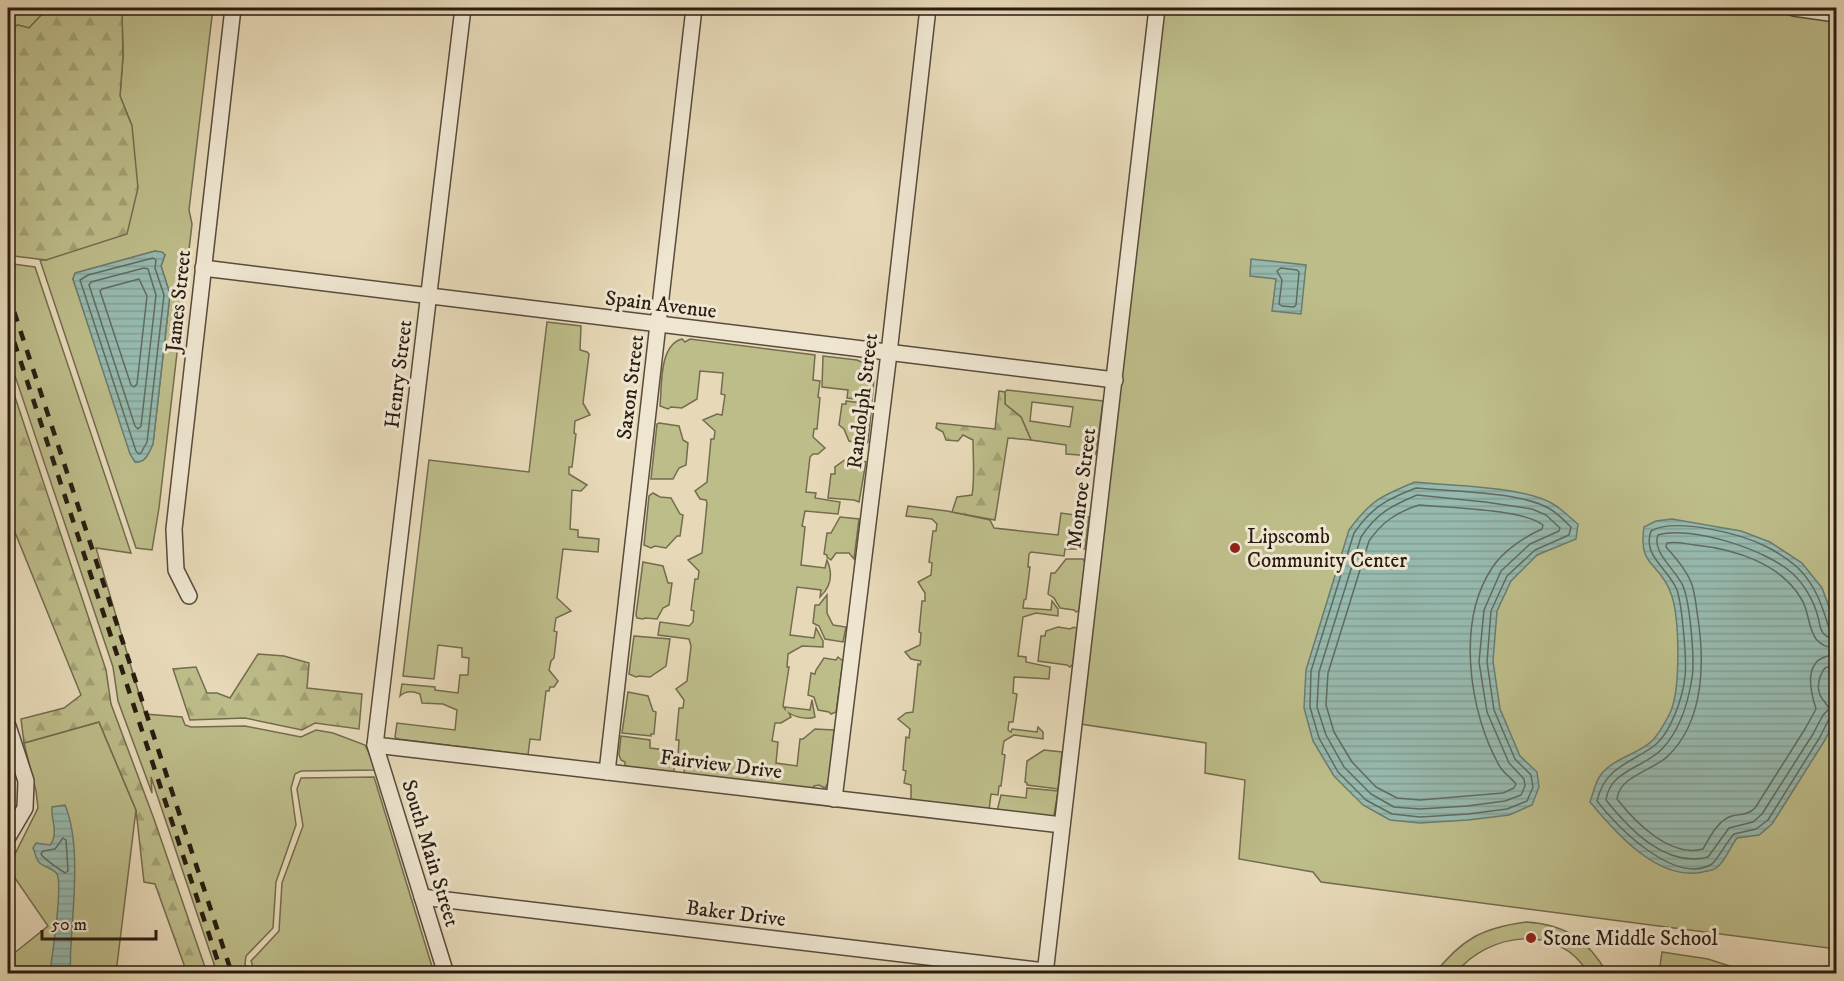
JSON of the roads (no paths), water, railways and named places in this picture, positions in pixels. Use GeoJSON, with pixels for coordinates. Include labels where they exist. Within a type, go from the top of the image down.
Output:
{"type":"FeatureCollection","features":[{"type":"Feature","properties":{"kind":"street","name":"James Street"},"geometry":{"type":"LineString","coordinates":[[189,596],[176,570],[174,529],[233,8]]}},
{"type":"Feature","properties":{"kind":"street","name":"Henry Street"},"geometry":{"type":"LineString","coordinates":[[375,745],[463,8]]}},
{"type":"Feature","properties":{"kind":"street","name":"Saxon Street"},"geometry":{"type":"LineString","coordinates":[[607,772],[694,8]]}},
{"type":"Feature","properties":{"kind":"street","name":"Randolph Street"},"geometry":{"type":"LineString","coordinates":[[834,799],[889,353],[928,8]]}},
{"type":"Feature","properties":{"kind":"street","name":"Monroe Street"},"geometry":{"type":"LineString","coordinates":[[1045,972],[1158,8]]}},
{"type":"Feature","properties":{"kind":"street"},"geometry":{"type":"LineString","coordinates":[[1794,8],[1836,14]]}},
{"type":"Feature","properties":{"kind":"street","name":"Spain Avenue"},"geometry":{"type":"LineString","coordinates":[[203,268],[1115,380]]}},
{"type":"Feature","properties":{"kind":"street"},"geometry":{"type":"LineString","coordinates":[[8,726],[26,781],[25,808],[8,837]]}},
{"type":"Feature","properties":{"kind":"street","name":"Fairview Drive"},"geometry":{"type":"LineString","coordinates":[[375,745],[1062,825]]}},
{"type":"Feature","properties":{"kind":"street","name":"South Main Street"},"geometry":{"type":"LineString","coordinates":[[375,745],[446,974]]}},
{"type":"Feature","properties":{"kind":"street","name":"Baker Drive"},"geometry":{"type":"LineString","coordinates":[[422,897],[1045,972]]}},
{"type":"Feature","properties":{"kind":"water"},"geometry":{"type":"Polygon","coordinates":[[[155,251],[165,255],[161,266],[170,294],[153,444],[142,461],[135,462],[130,454],[73,279],[75,273],[155,251]]]}},
{"type":"Feature","properties":{"kind":"water"},"geometry":{"type":"Polygon","coordinates":[[[1251,259],[1306,265],[1301,314],[1272,311],[1276,279],[1250,276],[1251,259]]]}},
{"type":"Feature","properties":{"kind":"water"},"geometry":{"type":"Polygon","coordinates":[[[1415,482],[1506,490],[1540,498],[1560,508],[1578,524],[1576,539],[1537,555],[1511,581],[1497,611],[1493,661],[1500,709],[1520,756],[1537,772],[1539,787],[1532,805],[1509,815],[1420,823],[1390,820],[1363,805],[1334,776],[1313,741],[1304,708],[1306,670],[1349,530],[1371,505],[1393,491],[1415,482]]]}},
{"type":"Feature","properties":{"kind":"water"},"geometry":{"type":"Polygon","coordinates":[[[1672,519],[1741,531],[1770,542],[1802,563],[1822,588],[1831,612],[1836,640],[1836,671],[1832,683],[1836,709],[1834,722],[1825,740],[1772,824],[1759,835],[1737,838],[1719,865],[1703,872],[1686,873],[1670,870],[1654,862],[1625,840],[1590,802],[1595,785],[1605,770],[1653,740],[1674,702],[1678,652],[1676,617],[1670,591],[1646,557],[1643,540],[1644,527],[1656,521],[1672,519]]]}},
{"type":"Feature","properties":{"kind":"water"},"geometry":{"type":"Polygon","coordinates":[[[65,805],[73,837],[74,856],[70,969],[72,973],[34,973],[49,968],[51,965],[59,880],[54,870],[39,862],[33,848],[36,843],[50,845],[53,841],[52,807],[65,805]]]}},
{"type":"Feature","properties":{"kind":"railway"},"geometry":{"type":"LineString","coordinates":[[8,293],[232,974]]}},
{"type":"Feature","properties":{"kind":"railway"},"geometry":{"type":"LineString","coordinates":[[8,323],[222,974]]}},
{"type":"Feature","properties":{"kind":"place","name":"Lipscomb Community Center"},"geometry":{"type":"Point","coordinates":[1235,548]}},
{"type":"Feature","properties":{"kind":"place","name":"Stone Middle School"},"geometry":{"type":"Point","coordinates":[1531,938]}}]}
